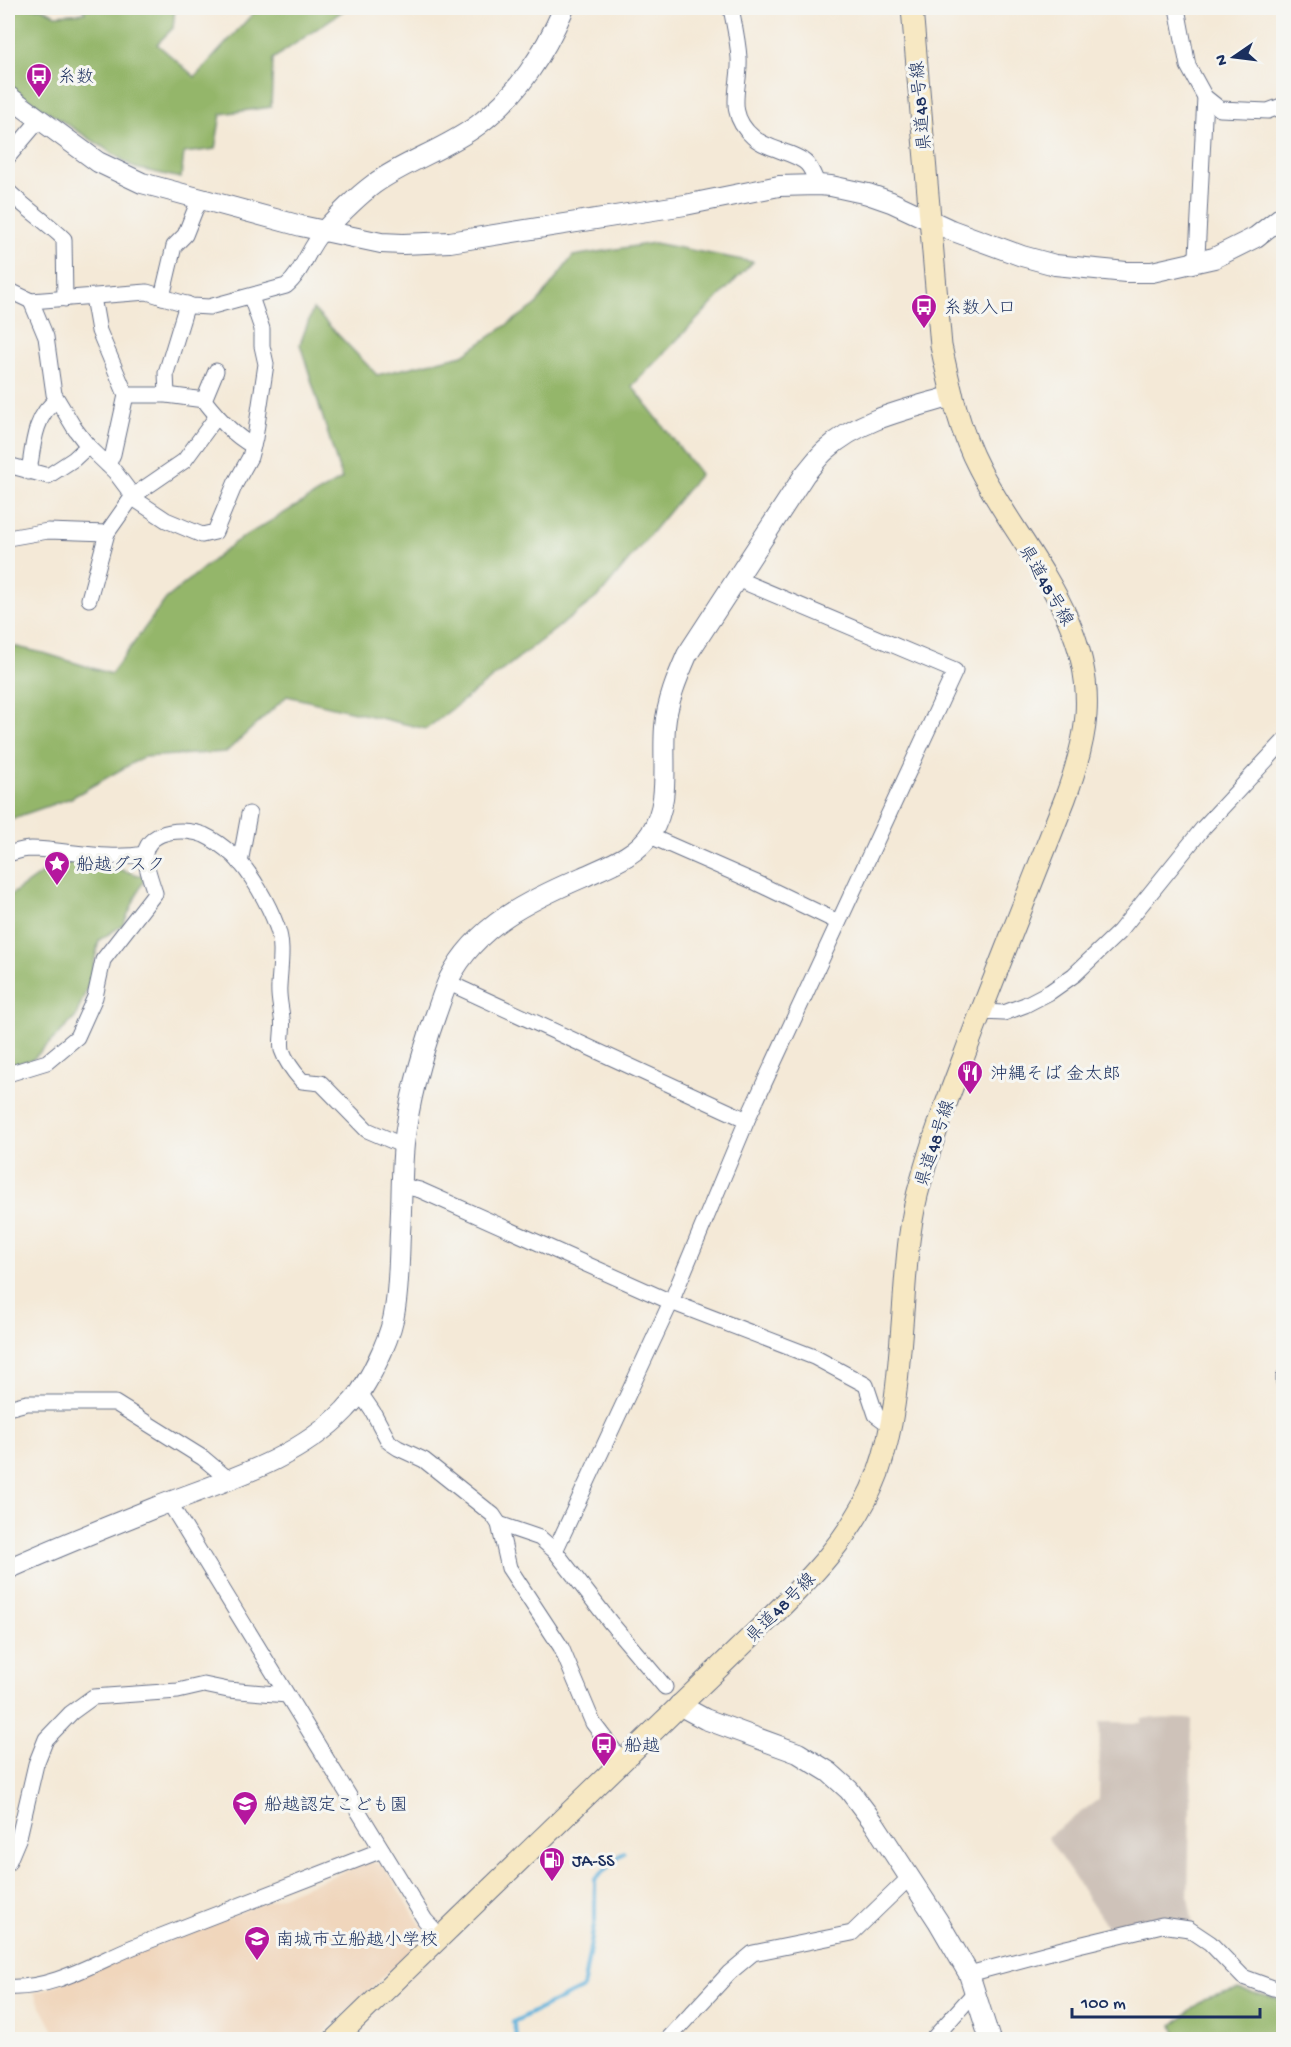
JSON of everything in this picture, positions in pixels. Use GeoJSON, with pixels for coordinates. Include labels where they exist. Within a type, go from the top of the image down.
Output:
{"type":"FeatureCollection","features":[{"type":"Feature","properties":{"kind":"main road","name":"県道48号線"},"geometry":{"type":"LineString","coordinates":[[334,2040],[813,1575],[838,1545],[860,1511],[878,1473],[891,1426],[898,1380],[910,1235],[920,1183],[942,1115],[1074,774],[1086,715],[1086,682],[1076,634],[1065,609],[979,468],[963,430],[953,396],[941,346],[912,8]]}},
{"type":"Feature","properties":{"kind":"street"},"geometry":{"type":"LineString","coordinates":[[8,290],[31,301],[147,292],[209,308],[286,286],[294,279],[314,242],[348,206],[374,184],[478,125],[509,98],[538,61],[564,8]]}},
{"type":"Feature","properties":{"kind":"street"},"geometry":{"type":"LineString","coordinates":[[731,8],[740,60],[735,100],[743,125],[752,136],[765,145],[806,163],[818,185]]}},
{"type":"Feature","properties":{"kind":"street"},"geometry":{"type":"LineString","coordinates":[[1177,8],[1188,66],[1205,98],[1220,109],[1268,111],[1284,105]]}},
{"type":"Feature","properties":{"kind":"street"},"geometry":{"type":"LineString","coordinates":[[8,96],[98,162],[142,183],[323,232],[381,243],[450,242],[685,206],[779,186],[818,185],[868,194],[891,202],[930,221],[1022,256],[1055,265],[1126,272],[1152,272],[1214,258],[1235,249],[1256,237],[1284,215]]}},
{"type":"Feature","properties":{"kind":"street"},"geometry":{"type":"LineString","coordinates":[[1187,264],[1197,256],[1205,98]]}},
{"type":"Feature","properties":{"kind":"street"},"geometry":{"type":"LineString","coordinates":[[8,157],[40,119]]}},
{"type":"Feature","properties":{"kind":"street"},"geometry":{"type":"LineString","coordinates":[[8,191],[64,239],[65,299]]}},
{"type":"Feature","properties":{"kind":"street"},"geometry":{"type":"LineString","coordinates":[[162,297],[174,246],[185,235],[202,199]]}},
{"type":"Feature","properties":{"kind":"street"},"geometry":{"type":"LineString","coordinates":[[93,297],[99,331],[126,394],[113,454],[108,465]]}},
{"type":"Feature","properties":{"kind":"street"},"geometry":{"type":"LineString","coordinates":[[31,301],[46,337],[54,394],[75,429],[134,496],[166,520],[202,534],[215,532],[254,446],[266,364],[262,346],[262,329],[251,297]]}},
{"type":"Feature","properties":{"kind":"street"},"geometry":{"type":"LineString","coordinates":[[167,395],[166,373],[187,304]]}},
{"type":"Feature","properties":{"kind":"street"},"geometry":{"type":"LineString","coordinates":[[204,400],[216,371]]}},
{"type":"Feature","properties":{"kind":"street"},"geometry":{"type":"LineString","coordinates":[[126,394],[167,395],[204,400],[241,439],[254,446]]}},
{"type":"Feature","properties":{"kind":"street"},"geometry":{"type":"LineString","coordinates":[[8,1569],[57,1546],[264,1464],[312,1439],[331,1424],[360,1393],[378,1357],[395,1312],[404,1146],[412,1096],[447,982],[458,962],[472,944],[505,917],[524,905],[584,876],[611,866],[650,836],[658,819],[664,794],[664,727],[675,681],[687,655],[805,474],[824,451],[855,428],[953,396]]}},
{"type":"Feature","properties":{"kind":"street"},"geometry":{"type":"LineString","coordinates":[[29,472],[35,433],[48,406],[57,400]]}},
{"type":"Feature","properties":{"kind":"street"},"geometry":{"type":"LineString","coordinates":[[89,599],[107,533],[134,496],[184,461],[217,416]]}},
{"type":"Feature","properties":{"kind":"street"},"geometry":{"type":"LineString","coordinates":[[8,465],[48,476],[74,459],[88,446]]}},
{"type":"Feature","properties":{"kind":"street"},"geometry":{"type":"LineString","coordinates":[[8,538],[48,531],[107,533]]}},
{"type":"Feature","properties":{"kind":"street"},"geometry":{"type":"LineString","coordinates":[[555,1551],[671,1302],[747,1120],[955,671],[737,579]]}},
{"type":"Feature","properties":{"kind":"street"},"geometry":{"type":"LineString","coordinates":[[981,1012],[1004,1012],[1025,1005],[1050,992],[1074,975],[1119,932],[1203,828],[1284,741]]}},
{"type":"Feature","properties":{"kind":"street"},"geometry":{"type":"LineString","coordinates":[[240,863],[249,814]]}},
{"type":"Feature","properties":{"kind":"street"},"geometry":{"type":"LineString","coordinates":[[8,1074],[47,1062],[77,1038],[95,997],[104,960],[155,893],[145,854],[149,845],[156,837],[172,831],[190,831],[214,840],[240,863],[265,899],[278,929],[281,948],[278,995],[283,1019],[282,1049],[291,1068],[302,1081],[321,1083],[367,1130],[404,1146]]}},
{"type":"Feature","properties":{"kind":"street"},"geometry":{"type":"LineString","coordinates":[[650,836],[838,922]]}},
{"type":"Feature","properties":{"kind":"street"},"geometry":{"type":"LineString","coordinates":[[8,854],[28,849],[91,855],[145,854]]}},
{"type":"Feature","properties":{"kind":"street"},"geometry":{"type":"LineString","coordinates":[[447,982],[747,1120]]}},
{"type":"Feature","properties":{"kind":"street"},"geometry":{"type":"LineString","coordinates":[[403,1186],[420,1190],[671,1302],[814,1357],[866,1385],[876,1415],[891,1426]]}},
{"type":"Feature","properties":{"kind":"street"},"geometry":{"type":"LineString","coordinates":[[1284,1377],[1284,1383]]}},
{"type":"Feature","properties":{"kind":"street"},"geometry":{"type":"LineString","coordinates":[[360,1393],[389,1442],[424,1460],[493,1515],[499,1524],[509,1568],[561,1647],[593,1723],[622,1761]]}},
{"type":"Feature","properties":{"kind":"street"},"geometry":{"type":"LineString","coordinates":[[8,1408],[27,1403],[115,1403],[203,1458],[228,1479]]}},
{"type":"Feature","properties":{"kind":"street"},"geometry":{"type":"LineString","coordinates":[[169,1502],[425,1920],[440,1936]]}},
{"type":"Feature","properties":{"kind":"street"},"geometry":{"type":"LineString","coordinates":[[499,1524],[540,1538],[555,1551],[610,1622],[665,1687]]}},
{"type":"Feature","properties":{"kind":"street"},"geometry":{"type":"LineString","coordinates":[[8,1863],[19,1837],[36,1764],[46,1738],[71,1713],[93,1697],[178,1692],[204,1685],[286,1695]]}},
{"type":"Feature","properties":{"kind":"street"},"geometry":{"type":"LineString","coordinates":[[680,1705],[705,1719],[798,1753],[829,1772],[849,1790],[874,1823],[972,1983],[990,2040]]}},
{"type":"Feature","properties":{"kind":"street"},"geometry":{"type":"LineString","coordinates":[[8,1987],[19,1988],[53,1981],[382,1850]]}},
{"type":"Feature","properties":{"kind":"street"},"geometry":{"type":"LineString","coordinates":[[668,2040],[729,1973],[753,1953],[852,1933],[909,1878]]}},
{"type":"Feature","properties":{"kind":"street"},"geometry":{"type":"LineString","coordinates":[[932,2040],[972,1983],[1066,1948],[1162,1925],[1189,1929],[1210,1943],[1243,1977],[1273,1988],[1284,1989]]}},
{"type":"Feature","properties":{"kind":"shaded area"},"geometry":{"type":"Polygon","coordinates":[[[1142,1718],[1192,1719],[1188,1897],[1193,1925],[1110,1931],[1047,1837],[1099,1799],[1100,1722],[1141,1723],[1142,1718]]]}},
{"type":"Feature","properties":{"kind":"shaded area","name":"南城市立船越小学校"},"geometry":{"type":"Polygon","coordinates":[[[370,1861],[383,1865],[427,1935],[317,2039],[58,2039],[34,1993],[47,1989],[370,1861]]]}},
{"type":"Feature","properties":{"kind":"green space"},"geometry":{"type":"Polygon","coordinates":[[[8,8],[42,8],[55,15],[85,13],[83,8],[175,8],[173,28],[157,44],[195,77],[258,8],[347,8],[273,59],[271,107],[221,114],[215,149],[184,153],[181,178],[135,168],[8,86],[8,8]]]}},
{"type":"Feature","properties":{"kind":"green space"},"geometry":{"type":"Polygon","coordinates":[[[654,243],[753,262],[632,386],[700,474],[600,595],[426,729],[287,696],[226,752],[143,757],[71,798],[8,820],[8,645],[47,654],[111,674],[166,599],[235,542],[342,479],[300,344],[313,309],[377,375],[463,355],[536,305],[573,256],[654,243]]]}},
{"type":"Feature","properties":{"kind":"green space"},"geometry":{"type":"Polygon","coordinates":[[[59,861],[94,862],[145,877],[123,925],[99,940],[90,981],[75,1018],[33,1059],[8,1066],[8,897],[59,861]]]}},
{"type":"Feature","properties":{"kind":"green space"},"geometry":{"type":"Polygon","coordinates":[[[1238,1989],[1283,2000],[1283,2039],[1178,2039],[1173,2025],[1204,1999],[1238,1989]]]}},
{"type":"Feature","properties":{"kind":"waterway"},"geometry":{"type":"LineString","coordinates":[[518,2040],[513,2022],[583,1988],[595,1920],[595,1879],[624,1852]]}},
{"type":"Feature","properties":{"kind":"place","name":"糸数"},"geometry":{"type":"Point","coordinates":[39,99]}},
{"type":"Feature","properties":{"kind":"place","name":"糸数入口"},"geometry":{"type":"Point","coordinates":[924,330]}},
{"type":"Feature","properties":{"kind":"place","name":"船越グスク"},"geometry":{"type":"Point","coordinates":[57,887]}},
{"type":"Feature","properties":{"kind":"place","name":"沖縄そば 金太郎"},"geometry":{"type":"Point","coordinates":[970,1096]}},
{"type":"Feature","properties":{"kind":"place","name":"船越"},"geometry":{"type":"Point","coordinates":[604,1768]}},
{"type":"Feature","properties":{"kind":"place","name":"船越認定こども園"},"geometry":{"type":"Point","coordinates":[245,1827]}},
{"type":"Feature","properties":{"kind":"place","name":"JA-SS"},"geometry":{"type":"Point","coordinates":[552,1883]}},
{"type":"Feature","properties":{"kind":"place","name":"南城市立船越小学校"},"geometry":{"type":"Point","coordinates":[257,1962]}}]}
